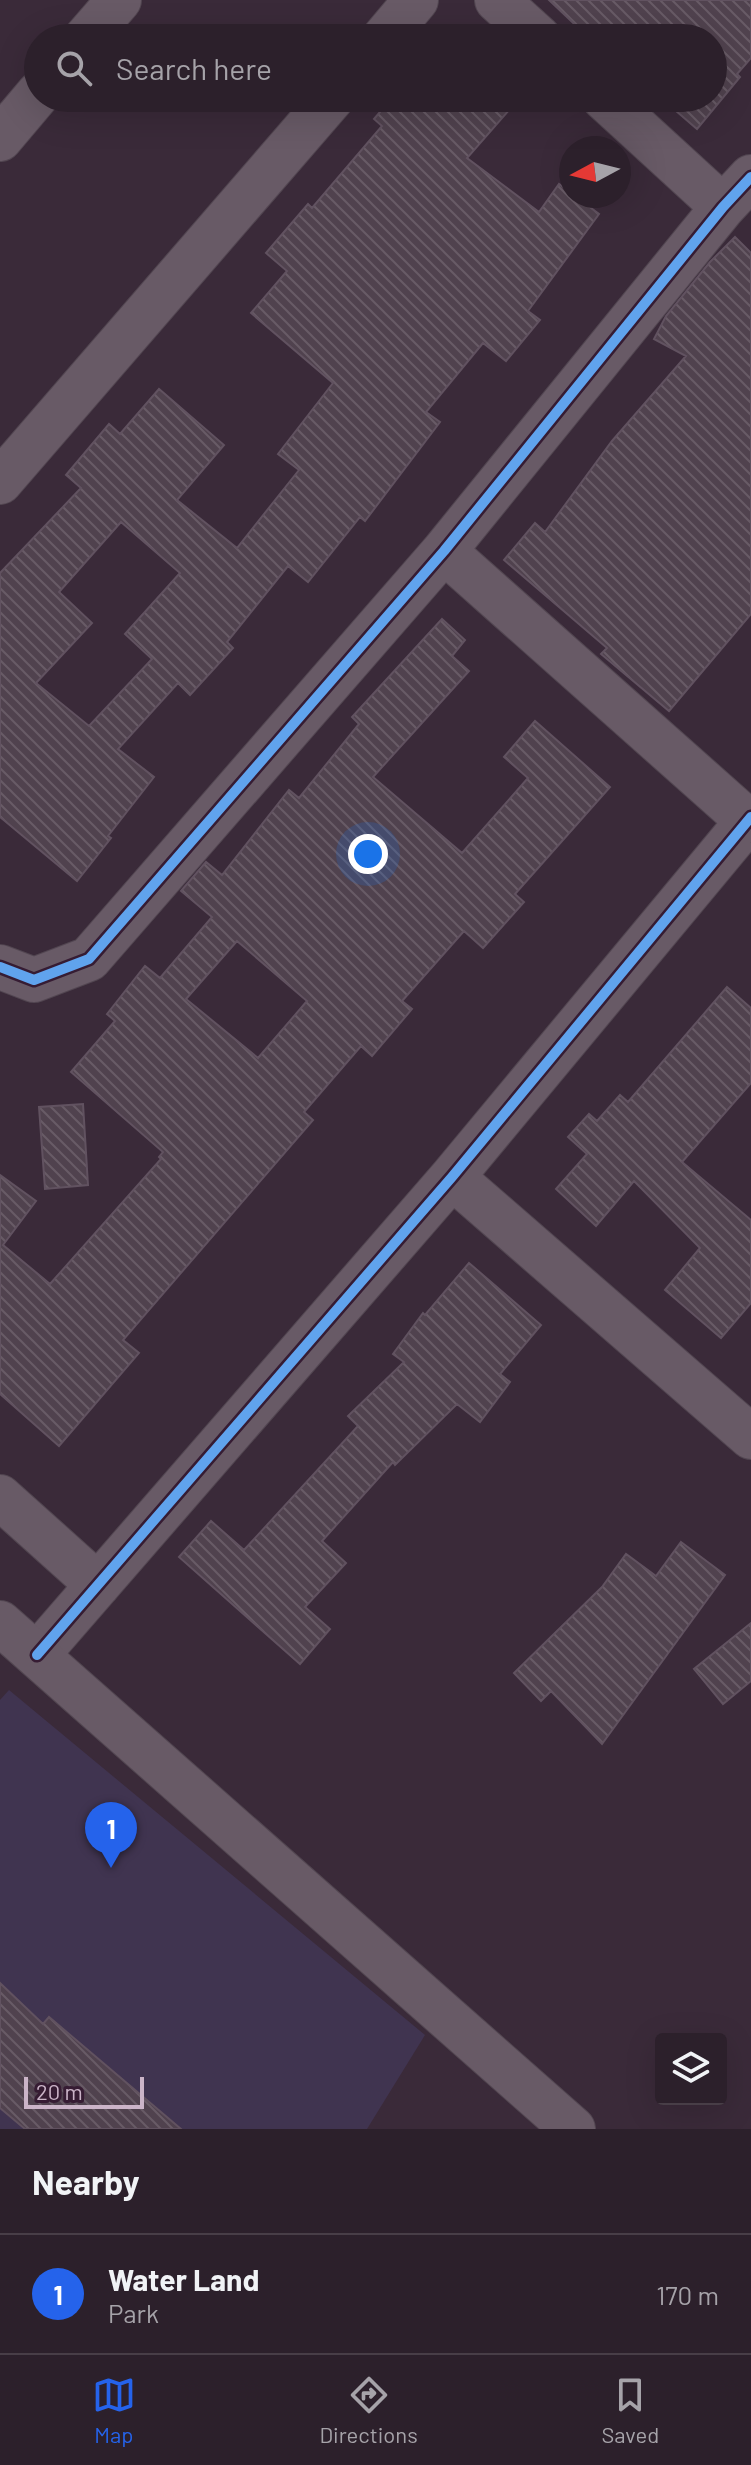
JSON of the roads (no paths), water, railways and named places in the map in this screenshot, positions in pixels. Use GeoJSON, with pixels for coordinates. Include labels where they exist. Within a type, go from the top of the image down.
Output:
{"type":"FeatureCollection","features":[{"type":"Feature","properties":{"kind":"street"},"geometry":{"type":"LineString","coordinates":[[98,24],[119,0]]}},
{"type":"Feature","properties":{"kind":"street"},"geometry":{"type":"LineString","coordinates":[[396,24],[416,0]]}},
{"type":"Feature","properties":{"kind":"street"},"geometry":{"type":"LineString","coordinates":[[497,0],[524,24]]}},
{"type":"Feature","properties":{"kind":"street"},"geometry":{"type":"LineString","coordinates":[[0,139],[24,111]]}},
{"type":"Feature","properties":{"kind":"street"},"geometry":{"type":"LineString","coordinates":[[0,482],[320,112]]}},
{"type":"Feature","properties":{"kind":"street"},"geometry":{"type":"LineString","coordinates":[[0,967],[34,980],[89,959],[444,551],[737,192],[624,112]]}},
{"type":"Feature","properties":{"kind":"street"},"geometry":{"type":"LineString","coordinates":[[37,1655],[452,1177],[749,819],[444,551]]}},
{"type":"Feature","properties":{"kind":"street"},"geometry":{"type":"LineString","coordinates":[[452,1177],[748,1428]]}},
{"type":"Feature","properties":{"kind":"street"},"geometry":{"type":"LineString","coordinates":[[0,1497],[98,1585]]}},
{"type":"Feature","properties":{"kind":"street"},"geometry":{"type":"LineString","coordinates":[[0,1623],[573,2129]]}},
{"type":"Feature","properties":{"kind":"place","name":"Water Land"},"geometry":{"type":"Point","coordinates":[111,1868]}}]}
